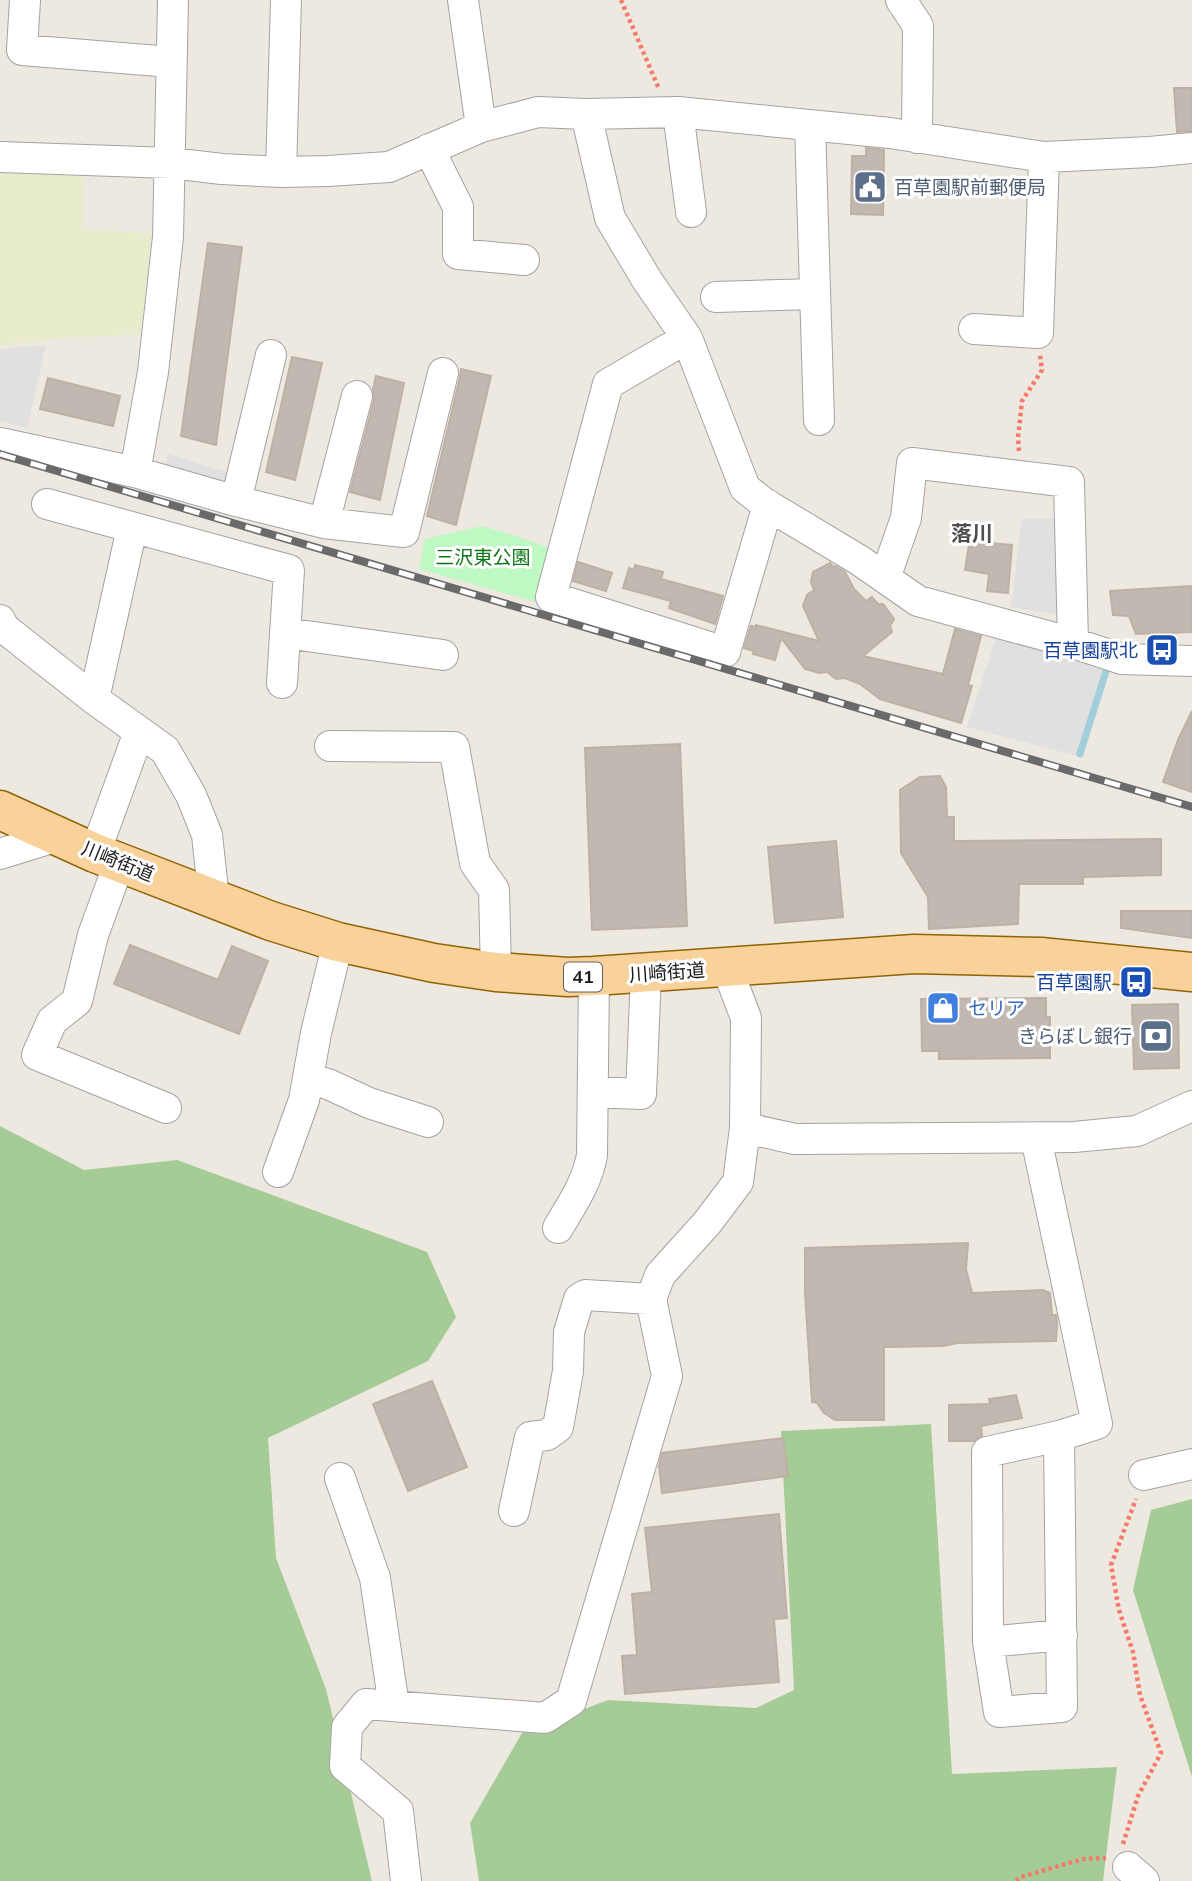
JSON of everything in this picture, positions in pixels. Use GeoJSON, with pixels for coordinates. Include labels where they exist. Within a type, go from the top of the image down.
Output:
{"type":"FeatureCollection","features":[{"type":"Feature","properties":{"kind":"main road","name":"川崎街道"},"geometry":{"type":"LineString","coordinates":[[0,810],[107,857],[271,921],[338,942],[434,963],[496,972],[568,977],[646,974],[914,954],[1041,957],[1192,972]]}},
{"type":"Feature","properties":{"kind":"street"},"geometry":{"type":"LineString","coordinates":[[25,0],[22,50],[171,62]]}},
{"type":"Feature","properties":{"kind":"street"},"geometry":{"type":"LineString","coordinates":[[135,472],[153,372],[168,237],[173,0]]}},
{"type":"Feature","properties":{"kind":"street"},"geometry":{"type":"LineString","coordinates":[[281,172],[286,0]]}},
{"type":"Feature","properties":{"kind":"street"},"geometry":{"type":"LineString","coordinates":[[463,0],[481,127]]}},
{"type":"Feature","properties":{"kind":"street"},"geometry":{"type":"LineString","coordinates":[[901,0],[918,26],[917,138]]}},
{"type":"Feature","properties":{"kind":"street"},"geometry":{"type":"LineString","coordinates":[[673,111],[691,212]]}},
{"type":"Feature","properties":{"kind":"street"},"geometry":{"type":"LineString","coordinates":[[0,157],[171,163],[281,172],[388,167],[481,127],[538,112],[586,114],[673,111],[917,138],[1044,157],[1192,148]]}},
{"type":"Feature","properties":{"kind":"street"},"geometry":{"type":"LineString","coordinates":[[586,114],[610,218],[647,280],[687,338],[745,488],[918,601],[1122,659],[1192,661]]}},
{"type":"Feature","properties":{"kind":"street"},"geometry":{"type":"LineString","coordinates":[[810,126],[819,420]]}},
{"type":"Feature","properties":{"kind":"street"},"geometry":{"type":"LineString","coordinates":[[429,149],[458,207],[458,254],[524,260]]}},
{"type":"Feature","properties":{"kind":"street"},"geometry":{"type":"LineString","coordinates":[[974,329],[1038,333],[1044,157]]}},
{"type":"Feature","properties":{"kind":"street"},"geometry":{"type":"LineString","coordinates":[[716,297],[815,294]]}},
{"type":"Feature","properties":{"kind":"street"},"geometry":{"type":"LineString","coordinates":[[687,338],[608,384],[551,597],[725,652],[768,505]]}},
{"type":"Feature","properties":{"kind":"street"},"geometry":{"type":"LineString","coordinates":[[236,501],[271,355]]}},
{"type":"Feature","properties":{"kind":"street"},"geometry":{"type":"LineString","coordinates":[[0,443],[135,472],[324,523],[404,532],[443,373]]}},
{"type":"Feature","properties":{"kind":"street"},"geometry":{"type":"LineString","coordinates":[[324,523],[357,396]]}},
{"type":"Feature","properties":{"kind":"street"},"geometry":{"type":"LineString","coordinates":[[886,578],[905,518],[912,463],[1069,482],[1073,643]]}},
{"type":"Feature","properties":{"kind":"street"},"geometry":{"type":"LineString","coordinates":[[47,504],[289,570],[282,683]]}},
{"type":"Feature","properties":{"kind":"street"},"geometry":{"type":"LineString","coordinates":[[94,699],[132,528]]}},
{"type":"Feature","properties":{"kind":"street"},"geometry":{"type":"LineString","coordinates":[[0,620],[4,628],[94,699],[165,750],[191,794],[207,835],[214,899]]}},
{"type":"Feature","properties":{"kind":"street"},"geometry":{"type":"LineString","coordinates":[[285,633],[443,655]]}},
{"type":"Feature","properties":{"kind":"street"},"geometry":{"type":"LineString","coordinates":[[139,732],[107,857],[93,935],[77,1001],[52,1021],[37,1055],[166,1108]]}},
{"type":"Feature","properties":{"kind":"street"},"geometry":{"type":"LineString","coordinates":[[330,746],[454,747],[475,863],[494,890],[496,972]]}},
{"type":"Feature","properties":{"kind":"street"},"geometry":{"type":"LineString","coordinates":[[0,854],[58,836]]}},
{"type":"Feature","properties":{"kind":"street"},"geometry":{"type":"LineString","coordinates":[[278,1172],[304,1100],[316,1033],[338,942]]}},
{"type":"Feature","properties":{"kind":"street"},"geometry":{"type":"LineString","coordinates":[[407,1881],[398,1811],[345,1766],[347,1727],[366,1704],[545,1718],[571,1701],[667,1376],[651,1298],[660,1275],[707,1223],[738,1182],[745,1128],[746,1018],[727,968]]}},
{"type":"Feature","properties":{"kind":"street"},"geometry":{"type":"LineString","coordinates":[[593,1092],[641,1094],[646,974]]}},
{"type":"Feature","properties":{"kind":"street"},"geometry":{"type":"LineString","coordinates":[[558,1227],[581,1190],[589,1172],[592,1155],[594,976]]}},
{"type":"Feature","properties":{"kind":"street"},"geometry":{"type":"LineString","coordinates":[[308,1079],[428,1122]]}},
{"type":"Feature","properties":{"kind":"street"},"geometry":{"type":"LineString","coordinates":[[745,1128],[795,1139],[1074,1137],[1137,1131],[1192,1106]]}},
{"type":"Feature","properties":{"kind":"street"},"geometry":{"type":"LineString","coordinates":[[1035,1138],[1097,1424],[1059,1436],[987,1452],[988,1642],[999,1712],[1062,1707],[1059,1436]]}},
{"type":"Feature","properties":{"kind":"street"},"geometry":{"type":"LineString","coordinates":[[514,1511],[530,1437],[547,1435],[558,1427],[568,1371],[569,1332],[579,1299],[586,1295],[651,1298]]}},
{"type":"Feature","properties":{"kind":"street"},"geometry":{"type":"LineString","coordinates":[[1144,1475],[1192,1464]]}},
{"type":"Feature","properties":{"kind":"street"},"geometry":{"type":"LineString","coordinates":[[341,1478],[375,1578],[394,1706]]}},
{"type":"Feature","properties":{"kind":"street"},"geometry":{"type":"LineString","coordinates":[[988,1642],[1062,1635]]}},
{"type":"Feature","properties":{"kind":"path"},"geometry":{"type":"LineString","coordinates":[[621,0],[673,111]]}},
{"type":"Feature","properties":{"kind":"path"},"geometry":{"type":"LineString","coordinates":[[1021,477],[1018,438],[1022,401],[1042,370],[1038,333]]}},
{"type":"Feature","properties":{"kind":"path"},"geometry":{"type":"LineString","coordinates":[[1016,1881],[1021,1877],[1083,1859],[1128,1863],[1138,1796],[1161,1753],[1140,1695],[1133,1652],[1119,1611],[1111,1565],[1144,1475]]}},
{"type":"Feature","properties":{"kind":"green space"},"geometry":{"type":"Polygon","coordinates":[[[0,173],[83,174],[84,230],[154,233],[143,335],[78,337],[0,345],[0,173]]]}},
{"type":"Feature","properties":{"kind":"green space","name":"三沢東公園"},"geometry":{"type":"Polygon","coordinates":[[[482,526],[549,548],[536,602],[419,569],[425,539],[482,526]]]}},
{"type":"Feature","properties":{"kind":"green space"},"geometry":{"type":"Polygon","coordinates":[[[0,1126],[84,1170],[177,1160],[427,1252],[456,1317],[428,1361],[268,1438],[276,1558],[326,1689],[372,1881],[0,1881],[0,1126]]]}},
{"type":"Feature","properties":{"kind":"green space"},"geometry":{"type":"Polygon","coordinates":[[[931,1424],[952,1774],[1117,1767],[1103,1881],[479,1881],[470,1823],[522,1733],[608,1700],[756,1708],[794,1690],[781,1431],[931,1424]]]}},
{"type":"Feature","properties":{"kind":"green space"},"geometry":{"type":"Polygon","coordinates":[[[1192,1499],[1192,1777],[1133,1590],[1151,1510],[1192,1499]]]}},
{"type":"Feature","properties":{"kind":"shaded area"},"geometry":{"type":"Polygon","coordinates":[[[46,345],[27,428],[0,421],[0,349],[46,345]]]}},
{"type":"Feature","properties":{"kind":"shaded area"},"geometry":{"type":"Polygon","coordinates":[[[168,454],[230,473],[226,487],[165,469],[168,454]]]}},
{"type":"Feature","properties":{"kind":"shaded area"},"geometry":{"type":"Polygon","coordinates":[[[1022,519],[1060,519],[1065,616],[1011,607],[1022,519]]]}},
{"type":"Feature","properties":{"kind":"shaded area"},"geometry":{"type":"Polygon","coordinates":[[[998,631],[1105,664],[1077,756],[967,727],[998,631]]]}},
{"type":"Feature","properties":{"kind":"building"},"geometry":{"type":"Polygon","coordinates":[[[1174,88],[1192,88],[1192,131],[1177,132],[1174,88]]]}},
{"type":"Feature","properties":{"kind":"building"},"geometry":{"type":"Polygon","coordinates":[[[866,148],[884,150],[883,215],[851,214],[852,156],[866,156],[866,148]]]}},
{"type":"Feature","properties":{"kind":"building"},"geometry":{"type":"Polygon","coordinates":[[[208,243],[242,247],[216,445],[181,436],[208,243]]]}},
{"type":"Feature","properties":{"kind":"building"},"geometry":{"type":"Polygon","coordinates":[[[292,357],[322,363],[295,480],[266,472],[292,357]]]}},
{"type":"Feature","properties":{"kind":"building"},"geometry":{"type":"Polygon","coordinates":[[[461,369],[491,376],[456,525],[427,516],[461,369]]]}},
{"type":"Feature","properties":{"kind":"building"},"geometry":{"type":"Polygon","coordinates":[[[376,376],[404,383],[380,500],[350,492],[374,400],[376,376]]]}},
{"type":"Feature","properties":{"kind":"building"},"geometry":{"type":"Polygon","coordinates":[[[48,378],[120,396],[113,426],[40,409],[48,378]]]}},
{"type":"Feature","properties":{"kind":"building"},"geometry":{"type":"Polygon","coordinates":[[[970,538],[1012,545],[1008,593],[987,591],[989,574],[965,570],[970,538]]]}},
{"type":"Feature","properties":{"kind":"building"},"geometry":{"type":"Polygon","coordinates":[[[578,562],[612,573],[606,591],[573,581],[578,562]]]}},
{"type":"Feature","properties":{"kind":"building"},"geometry":{"type":"Polygon","coordinates":[[[830,563],[845,572],[854,589],[866,601],[872,597],[878,604],[883,604],[894,619],[890,626],[892,632],[863,656],[943,674],[955,629],[981,636],[968,685],[972,686],[961,723],[880,699],[860,684],[845,678],[836,679],[827,672],[805,669],[781,638],[775,660],[753,654],[754,651],[744,648],[751,626],[756,625],[819,641],[803,606],[807,595],[814,590],[811,582],[813,572],[830,563]]]}},
{"type":"Feature","properties":{"kind":"building"},"geometry":{"type":"Polygon","coordinates":[[[635,565],[663,572],[661,579],[723,596],[715,624],[669,608],[671,601],[623,588],[629,568],[634,570],[635,565]]]}},
{"type":"Feature","properties":{"kind":"building"},"geometry":{"type":"Polygon","coordinates":[[[1192,586],[1192,632],[1136,634],[1129,616],[1113,615],[1110,591],[1192,586]]]}},
{"type":"Feature","properties":{"kind":"building"},"geometry":{"type":"Polygon","coordinates":[[[1192,711],[1192,792],[1163,782],[1192,711]]]}},
{"type":"Feature","properties":{"kind":"building"},"geometry":{"type":"Polygon","coordinates":[[[680,744],[687,926],[592,930],[585,748],[680,744]]]}},
{"type":"Feature","properties":{"kind":"building"},"geometry":{"type":"Polygon","coordinates":[[[940,776],[946,787],[947,817],[954,817],[954,841],[1161,839],[1161,875],[1083,877],[1083,884],[1019,884],[1018,924],[929,929],[928,897],[901,853],[900,790],[920,777],[940,776]]]}},
{"type":"Feature","properties":{"kind":"building"},"geometry":{"type":"Polygon","coordinates":[[[836,841],[843,917],[775,923],[768,847],[836,841]]]}},
{"type":"Feature","properties":{"kind":"building"},"geometry":{"type":"Polygon","coordinates":[[[1121,911],[1192,911],[1192,938],[1121,928],[1121,911]]]}},
{"type":"Feature","properties":{"kind":"building"},"geometry":{"type":"Polygon","coordinates":[[[130,945],[218,980],[232,946],[268,961],[239,1034],[114,984],[130,945]]]}},
{"type":"Feature","properties":{"kind":"building"},"geometry":{"type":"Polygon","coordinates":[[[1046,998],[1046,1017],[1050,1017],[1050,1058],[939,1059],[939,1051],[922,1051],[921,999],[1046,998]]]}},
{"type":"Feature","properties":{"kind":"building","name":"きらぼし銀行"},"geometry":{"type":"Polygon","coordinates":[[[1178,1004],[1179,1068],[1134,1069],[1132,1005],[1178,1004]]]}},
{"type":"Feature","properties":{"kind":"building"},"geometry":{"type":"Polygon","coordinates":[[[968,1243],[966,1269],[972,1293],[1043,1290],[1050,1293],[1052,1315],[1056,1315],[1057,1322],[1056,1341],[884,1347],[884,1420],[835,1420],[824,1413],[817,1403],[812,1402],[805,1248],[968,1243]]]}},
{"type":"Feature","properties":{"kind":"building"},"geometry":{"type":"Polygon","coordinates":[[[432,1381],[467,1467],[408,1491],[373,1404],[432,1381]]]}},
{"type":"Feature","properties":{"kind":"building"},"geometry":{"type":"Polygon","coordinates":[[[1016,1395],[1022,1418],[981,1426],[982,1436],[974,1441],[949,1441],[949,1405],[990,1404],[989,1399],[1016,1395]]]}},
{"type":"Feature","properties":{"kind":"building"},"geometry":{"type":"Polygon","coordinates":[[[783,1438],[788,1476],[662,1493],[659,1466],[662,1453],[783,1438]]]}},
{"type":"Feature","properties":{"kind":"building"},"geometry":{"type":"Polygon","coordinates":[[[779,1514],[787,1618],[774,1619],[779,1682],[625,1694],[622,1656],[637,1655],[632,1594],[652,1592],[645,1528],[779,1514]]]}},
{"type":"Feature","properties":{"kind":"waterway"},"geometry":{"type":"LineString","coordinates":[[1080,754],[1107,668]]}},
{"type":"Feature","properties":{"kind":"railway"},"geometry":{"type":"LineString","coordinates":[[0,454],[1192,807]]}},
{"type":"Feature","properties":{"kind":"place","name":"百草園駅前郵便局"},"geometry":{"type":"Point","coordinates":[870,187]}},
{"type":"Feature","properties":{"kind":"place","name":"百草園駅北"},"geometry":{"type":"Point","coordinates":[1162,650]}},
{"type":"Feature","properties":{"kind":"place","name":"百草園駅"},"geometry":{"type":"Point","coordinates":[1136,982]}},
{"type":"Feature","properties":{"kind":"place","name":"セリア"},"geometry":{"type":"Point","coordinates":[943,1008]}},
{"type":"Feature","properties":{"kind":"place","name":"きらぼし銀行"},"geometry":{"type":"Point","coordinates":[1156,1036]}},
{"type":"Feature","properties":{"kind":"district","name":"落川"},"geometry":{"type":"Point","coordinates":[972,534]}}]}
